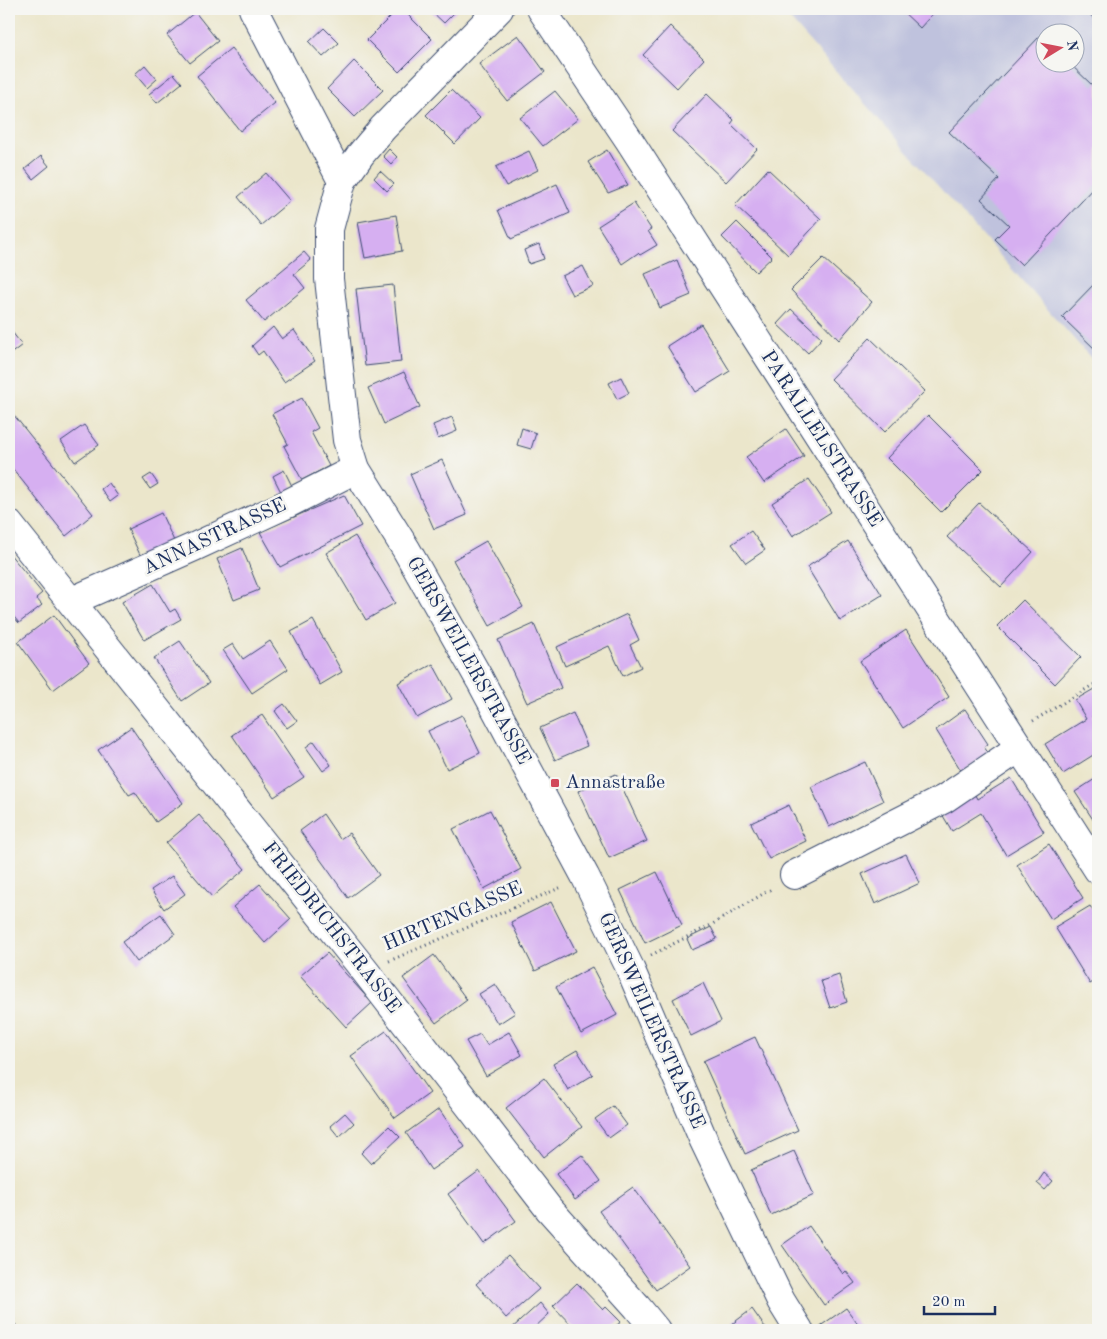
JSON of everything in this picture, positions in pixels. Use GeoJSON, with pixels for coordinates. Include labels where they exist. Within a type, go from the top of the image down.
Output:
{"type":"FeatureCollection","features":[{"type":"Feature","properties":{"kind":"street"},"geometry":{"type":"LineString","coordinates":[[253,9],[342,181]]}},
{"type":"Feature","properties":{"kind":"street","name":"GERSWEILERSTRASSE"},"geometry":{"type":"LineString","coordinates":[[499,9],[383,128],[342,181],[329,229],[329,279],[348,440],[356,469],[406,549],[480,680],[585,876],[629,966],[704,1141],[781,1301],[799,1330]]}},
{"type":"Feature","properties":{"kind":"street","name":"PARALLELSTRASSE"},"geometry":{"type":"LineString","coordinates":[[541,9],[629,140],[1098,870]]}},
{"type":"Feature","properties":{"kind":"street","name":"ANNASTRASSE"},"geometry":{"type":"LineString","coordinates":[[72,601],[287,504],[356,469]]}},
{"type":"Feature","properties":{"kind":"street","name":"FRIEDRICHSTRASSE"},"geometry":{"type":"LineString","coordinates":[[9,524],[365,971],[549,1210],[656,1330]]}},
{"type":"Feature","properties":{"kind":"street"},"geometry":{"type":"LineString","coordinates":[[794,875],[944,799],[1015,741]]}},
{"type":"Feature","properties":{"kind":"path"},"geometry":{"type":"LineString","coordinates":[[1015,741],[1098,682]]}},
{"type":"Feature","properties":{"kind":"path"},"geometry":{"type":"LineString","coordinates":[[629,966],[711,925],[794,875]]}},
{"type":"Feature","properties":{"kind":"path","name":"HIRTENGASSE"},"geometry":{"type":"LineString","coordinates":[[365,971],[553,890]]}},
{"type":"Feature","properties":{"kind":"path"},"geometry":{"type":"LineString","coordinates":[[9,1300],[16,1330]]}},
{"type":"Feature","properties":{"kind":"shaded area"},"geometry":{"type":"Polygon","coordinates":[[[793,9],[1098,9],[1098,366],[787,16],[793,9]]]}},
{"type":"Feature","properties":{"kind":"building"},"geometry":{"type":"Polygon","coordinates":[[[398,9],[402,9],[432,39],[399,72],[367,40],[398,9]]]}},
{"type":"Feature","properties":{"kind":"building"},"geometry":{"type":"Polygon","coordinates":[[[429,9],[458,9],[444,23],[429,9]]]}},
{"type":"Feature","properties":{"kind":"building"},"geometry":{"type":"Polygon","coordinates":[[[900,9],[937,9],[920,28],[900,9]]]}},
{"type":"Feature","properties":{"kind":"building"},"geometry":{"type":"Polygon","coordinates":[[[1084,9],[1098,9],[1098,22],[1084,9]]]}},
{"type":"Feature","properties":{"kind":"building"},"geometry":{"type":"Polygon","coordinates":[[[195,12],[218,41],[190,63],[167,35],[195,12]]]}},
{"type":"Feature","properties":{"kind":"building"},"geometry":{"type":"Polygon","coordinates":[[[670,26],[704,59],[677,88],[643,55],[670,26]]]}},
{"type":"Feature","properties":{"kind":"building"},"geometry":{"type":"Polygon","coordinates":[[[324,28],[339,43],[323,57],[309,42],[324,28]]]}},
{"type":"Feature","properties":{"kind":"building"},"geometry":{"type":"Polygon","coordinates":[[[518,35],[545,72],[507,101],[479,64],[518,35]]]}},
{"type":"Feature","properties":{"kind":"building"},"geometry":{"type":"Polygon","coordinates":[[[1034,42],[1034,72],[1078,72],[1093,86],[1098,80],[1098,188],[1096,186],[1022,265],[995,239],[1009,225],[981,199],[999,179],[949,132],[1034,42]]]}},
{"type":"Feature","properties":{"kind":"building"},"geometry":{"type":"Polygon","coordinates":[[[231,48],[275,103],[240,131],[197,76],[231,48]]]}},
{"type":"Feature","properties":{"kind":"building"},"geometry":{"type":"Polygon","coordinates":[[[354,61],[383,90],[355,117],[327,89],[354,61]]]}},
{"type":"Feature","properties":{"kind":"building"},"geometry":{"type":"Polygon","coordinates":[[[145,65],[157,79],[147,88],[135,74],[145,65]]]}},
{"type":"Feature","properties":{"kind":"building"},"geometry":{"type":"Polygon","coordinates":[[[174,74],[182,83],[157,103],[149,94],[174,74]]]}},
{"type":"Feature","properties":{"kind":"building"},"geometry":{"type":"Polygon","coordinates":[[[451,90],[480,118],[455,144],[426,115],[451,90]]]}},
{"type":"Feature","properties":{"kind":"building"},"geometry":{"type":"Polygon","coordinates":[[[555,91],[578,119],[543,146],[520,118],[555,91]]]}},
{"type":"Feature","properties":{"kind":"building"},"geometry":{"type":"Polygon","coordinates":[[[707,94],[734,120],[731,124],[757,149],[726,182],[672,131],[707,94]]]}},
{"type":"Feature","properties":{"kind":"building"},"geometry":{"type":"Polygon","coordinates":[[[389,149],[397,157],[391,164],[383,156],[389,149]]]}},
{"type":"Feature","properties":{"kind":"building"},"geometry":{"type":"Polygon","coordinates":[[[607,150],[628,185],[608,193],[588,162],[607,150]]]}},
{"type":"Feature","properties":{"kind":"building"},"geometry":{"type":"Polygon","coordinates":[[[529,151],[538,170],[506,186],[496,167],[529,151]]]}},
{"type":"Feature","properties":{"kind":"building"},"geometry":{"type":"Polygon","coordinates":[[[41,156],[49,166],[33,179],[25,169],[41,156]]]}},
{"type":"Feature","properties":{"kind":"building"},"geometry":{"type":"Polygon","coordinates":[[[768,169],[821,219],[788,255],[735,205],[768,169]]]}},
{"type":"Feature","properties":{"kind":"building"},"geometry":{"type":"Polygon","coordinates":[[[380,171],[394,184],[387,191],[374,178],[380,171]]]}},
{"type":"Feature","properties":{"kind":"building"},"geometry":{"type":"Polygon","coordinates":[[[266,173],[290,201],[261,225],[238,197],[266,173]]]}},
{"type":"Feature","properties":{"kind":"building"},"geometry":{"type":"Polygon","coordinates":[[[557,184],[570,213],[511,239],[498,210],[557,184]]]}},
{"type":"Feature","properties":{"kind":"building"},"geometry":{"type":"Polygon","coordinates":[[[634,203],[651,229],[648,231],[657,245],[640,255],[638,253],[622,264],[598,226],[634,203]]]}},
{"type":"Feature","properties":{"kind":"building"},"geometry":{"type":"Polygon","coordinates":[[[396,215],[402,251],[365,258],[358,222],[396,215]]]}},
{"type":"Feature","properties":{"kind":"building"},"geometry":{"type":"Polygon","coordinates":[[[737,222],[772,257],[756,272],[722,237],[737,222]]]}},
{"type":"Feature","properties":{"kind":"building"},"geometry":{"type":"Polygon","coordinates":[[[539,244],[544,259],[529,264],[524,250],[539,244]]]}},
{"type":"Feature","properties":{"kind":"building"},"geometry":{"type":"Polygon","coordinates":[[[304,252],[311,260],[294,274],[305,288],[264,322],[246,300],[304,252]]]}},
{"type":"Feature","properties":{"kind":"building"},"geometry":{"type":"Polygon","coordinates":[[[823,258],[872,302],[839,340],[791,290],[823,258]]]}},
{"type":"Feature","properties":{"kind":"building"},"geometry":{"type":"Polygon","coordinates":[[[677,260],[691,295],[660,308],[645,274],[677,260]]]}},
{"type":"Feature","properties":{"kind":"building"},"geometry":{"type":"Polygon","coordinates":[[[583,266],[593,286],[572,295],[562,276],[583,266]]]}},
{"type":"Feature","properties":{"kind":"building"},"geometry":{"type":"Polygon","coordinates":[[[1098,280],[1098,352],[1062,317],[1098,280]]]}},
{"type":"Feature","properties":{"kind":"building"},"geometry":{"type":"Polygon","coordinates":[[[393,285],[401,362],[365,366],[356,289],[393,285]]]}},
{"type":"Feature","properties":{"kind":"building"},"geometry":{"type":"Polygon","coordinates":[[[791,309],[822,338],[808,353],[777,324],[791,309]]]}},
{"type":"Feature","properties":{"kind":"building"},"geometry":{"type":"Polygon","coordinates":[[[701,324],[730,371],[696,392],[667,346],[701,324]]]}},
{"type":"Feature","properties":{"kind":"building"},"geometry":{"type":"Polygon","coordinates":[[[273,327],[282,339],[294,330],[315,361],[284,382],[263,351],[258,355],[252,346],[273,327]]]}},
{"type":"Feature","properties":{"kind":"building"},"geometry":{"type":"Polygon","coordinates":[[[9,328],[22,345],[9,355],[9,328]]]}},
{"type":"Feature","properties":{"kind":"building"},"geometry":{"type":"Polygon","coordinates":[[[870,338],[925,391],[885,432],[831,379],[870,338]]]}},
{"type":"Feature","properties":{"kind":"building"},"geometry":{"type":"Polygon","coordinates":[[[404,372],[420,407],[384,424],[368,388],[404,372]]]}},
{"type":"Feature","properties":{"kind":"building"},"geometry":{"type":"Polygon","coordinates":[[[621,377],[629,393],[617,399],[609,383],[621,377]]]}},
{"type":"Feature","properties":{"kind":"building"},"geometry":{"type":"Polygon","coordinates":[[[302,398],[318,428],[311,432],[329,466],[302,480],[284,446],[288,444],[272,414],[302,398]]]}},
{"type":"Feature","properties":{"kind":"building"},"geometry":{"type":"Polygon","coordinates":[[[9,409],[93,514],[66,536],[9,464],[9,409]]]}},
{"type":"Feature","properties":{"kind":"building"},"geometry":{"type":"Polygon","coordinates":[[[928,415],[983,470],[941,512],[887,458],[928,415]]]}},
{"type":"Feature","properties":{"kind":"building"},"geometry":{"type":"Polygon","coordinates":[[[452,417],[457,431],[438,439],[433,425],[452,417]]]}},
{"type":"Feature","properties":{"kind":"building"},"geometry":{"type":"Polygon","coordinates":[[[84,425],[99,445],[75,462],[61,441],[84,425]]]}},
{"type":"Feature","properties":{"kind":"building"},"geometry":{"type":"Polygon","coordinates":[[[522,428],[536,433],[531,449],[517,445],[522,428]]]}},
{"type":"Feature","properties":{"kind":"building"},"geometry":{"type":"Polygon","coordinates":[[[786,429],[804,456],[764,483],[746,457],[786,429]]]}},
{"type":"Feature","properties":{"kind":"building"},"geometry":{"type":"Polygon","coordinates":[[[442,460],[467,515],[434,529],[410,474],[442,460]]]}},
{"type":"Feature","properties":{"kind":"building"},"geometry":{"type":"Polygon","coordinates":[[[284,470],[293,488],[282,494],[273,476],[284,470]]]}},
{"type":"Feature","properties":{"kind":"building"},"geometry":{"type":"Polygon","coordinates":[[[151,474],[158,484],[150,489],[143,479],[151,474]]]}},
{"type":"Feature","properties":{"kind":"building"},"geometry":{"type":"Polygon","coordinates":[[[809,479],[831,512],[793,536],[772,503],[809,479]]]}},
{"type":"Feature","properties":{"kind":"building"},"geometry":{"type":"Polygon","coordinates":[[[109,483],[118,496],[110,502],[101,489],[109,483]]]}},
{"type":"Feature","properties":{"kind":"building"},"geometry":{"type":"Polygon","coordinates":[[[344,495],[361,526],[280,567],[260,532],[344,495]]]}},
{"type":"Feature","properties":{"kind":"building"},"geometry":{"type":"Polygon","coordinates":[[[979,503],[1033,552],[1001,587],[947,537],[979,503]]]}},
{"type":"Feature","properties":{"kind":"building"},"geometry":{"type":"Polygon","coordinates":[[[161,513],[174,541],[141,557],[128,529],[161,513]]]}},
{"type":"Feature","properties":{"kind":"building"},"geometry":{"type":"Polygon","coordinates":[[[751,531],[765,550],[746,563],[732,544],[751,531]]]}},
{"type":"Feature","properties":{"kind":"building"},"geometry":{"type":"Polygon","coordinates":[[[355,536],[395,603],[366,620],[326,553],[355,536]]]}},
{"type":"Feature","properties":{"kind":"building"},"geometry":{"type":"Polygon","coordinates":[[[486,541],[523,607],[490,626],[453,560],[486,541]]]}},
{"type":"Feature","properties":{"kind":"building"},"geometry":{"type":"Polygon","coordinates":[[[848,541],[882,595],[840,621],[807,567],[848,541]]]}},
{"type":"Feature","properties":{"kind":"building"},"geometry":{"type":"Polygon","coordinates":[[[242,548],[259,590],[234,600],[217,559],[242,548]]]}},
{"type":"Feature","properties":{"kind":"building"},"geometry":{"type":"Polygon","coordinates":[[[9,553],[42,593],[36,598],[42,605],[19,623],[9,611],[9,553]]]}},
{"type":"Feature","properties":{"kind":"building"},"geometry":{"type":"Polygon","coordinates":[[[153,584],[170,612],[175,609],[181,619],[144,640],[122,602],[153,584]]]}},
{"type":"Feature","properties":{"kind":"building"},"geometry":{"type":"Polygon","coordinates":[[[1023,600],[1081,657],[1055,684],[997,626],[1023,600]]]}},
{"type":"Feature","properties":{"kind":"building"},"geometry":{"type":"Polygon","coordinates":[[[627,614],[639,640],[630,645],[641,667],[623,676],[609,646],[565,666],[557,647],[627,614]]]}},
{"type":"Feature","properties":{"kind":"building"},"geometry":{"type":"Polygon","coordinates":[[[54,615],[89,663],[53,690],[18,642],[54,615]]]}},
{"type":"Feature","properties":{"kind":"building"},"geometry":{"type":"Polygon","coordinates":[[[313,620],[342,672],[320,685],[291,632],[313,620]]]}},
{"type":"Feature","properties":{"kind":"building"},"geometry":{"type":"Polygon","coordinates":[[[534,624],[561,688],[527,703],[498,640],[534,624]]]}},
{"type":"Feature","properties":{"kind":"building"},"geometry":{"type":"Polygon","coordinates":[[[906,630],[949,697],[903,728],[860,661],[906,630]]]}},
{"type":"Feature","properties":{"kind":"building"},"geometry":{"type":"Polygon","coordinates":[[[180,641],[209,683],[182,701],[154,658],[180,641]]]}},
{"type":"Feature","properties":{"kind":"building"},"geometry":{"type":"Polygon","coordinates":[[[270,641],[288,669],[252,693],[223,650],[233,644],[243,659],[270,641]]]}},
{"type":"Feature","properties":{"kind":"building"},"geometry":{"type":"Polygon","coordinates":[[[433,664],[452,699],[417,718],[398,683],[433,664]]]}},
{"type":"Feature","properties":{"kind":"building"},"geometry":{"type":"Polygon","coordinates":[[[1094,689],[1098,697],[1098,712],[1092,716],[1098,727],[1098,752],[1063,774],[1045,744],[1086,719],[1075,700],[1094,689]]]}},
{"type":"Feature","properties":{"kind":"building"},"geometry":{"type":"Polygon","coordinates":[[[284,704],[297,721],[287,728],[275,711],[284,704]]]}},
{"type":"Feature","properties":{"kind":"building"},"geometry":{"type":"Polygon","coordinates":[[[965,709],[988,744],[984,747],[989,754],[962,772],[936,730],[965,709]]]}},
{"type":"Feature","properties":{"kind":"building"},"geometry":{"type":"Polygon","coordinates":[[[573,713],[587,746],[555,760],[540,728],[573,713]]]}},
{"type":"Feature","properties":{"kind":"building"},"geometry":{"type":"Polygon","coordinates":[[[262,715],[304,777],[274,797],[232,735],[262,715]]]}},
{"type":"Feature","properties":{"kind":"building"},"geometry":{"type":"Polygon","coordinates":[[[462,715],[480,753],[447,769],[428,731],[462,715]]]}},
{"type":"Feature","properties":{"kind":"building"},"geometry":{"type":"Polygon","coordinates":[[[131,727],[183,803],[156,822],[135,792],[129,795],[98,750],[131,727]]]}},
{"type":"Feature","properties":{"kind":"building"},"geometry":{"type":"Polygon","coordinates":[[[314,741],[331,765],[323,771],[306,747],[314,741]]]}},
{"type":"Feature","properties":{"kind":"building"},"geometry":{"type":"Polygon","coordinates":[[[865,762],[883,801],[829,827],[811,787],[865,762]]]}},
{"type":"Feature","properties":{"kind":"building"},"geometry":{"type":"Polygon","coordinates":[[[616,774],[647,841],[609,858],[578,791],[616,774]]]}},
{"type":"Feature","properties":{"kind":"building"},"geometry":{"type":"Polygon","coordinates":[[[1098,777],[1098,827],[1075,792],[1098,777]]]}},
{"type":"Feature","properties":{"kind":"building"},"geometry":{"type":"Polygon","coordinates":[[[1011,778],[1044,832],[1006,855],[981,813],[952,831],[939,809],[972,789],[977,799],[1011,778]]]}},
{"type":"Feature","properties":{"kind":"building"},"geometry":{"type":"Polygon","coordinates":[[[789,805],[806,841],[769,859],[751,823],[789,805]]]}},
{"type":"Feature","properties":{"kind":"building"},"geometry":{"type":"Polygon","coordinates":[[[490,810],[521,869],[484,889],[453,829],[490,810]]]}},
{"type":"Feature","properties":{"kind":"building"},"geometry":{"type":"Polygon","coordinates":[[[323,814],[340,839],[349,833],[379,875],[348,898],[300,831],[323,814]]]}},
{"type":"Feature","properties":{"kind":"building"},"geometry":{"type":"Polygon","coordinates":[[[199,815],[245,869],[212,897],[166,843],[199,815]]]}},
{"type":"Feature","properties":{"kind":"building"},"geometry":{"type":"Polygon","coordinates":[[[1049,844],[1083,898],[1051,919],[1017,865],[1049,844]]]}},
{"type":"Feature","properties":{"kind":"building"},"geometry":{"type":"Polygon","coordinates":[[[906,854],[920,883],[875,904],[862,874],[906,854]]]}},
{"type":"Feature","properties":{"kind":"building"},"geometry":{"type":"Polygon","coordinates":[[[657,872],[682,925],[645,943],[620,890],[657,872]]]}},
{"type":"Feature","properties":{"kind":"building"},"geometry":{"type":"Polygon","coordinates":[[[172,876],[185,894],[164,909],[151,890],[172,876]]]}},
{"type":"Feature","properties":{"kind":"building"},"geometry":{"type":"Polygon","coordinates":[[[260,884],[291,919],[265,943],[233,907],[260,884]]]}},
{"type":"Feature","properties":{"kind":"building"},"geometry":{"type":"Polygon","coordinates":[[[551,902],[576,951],[535,971],[511,922],[551,902]]]}},
{"type":"Feature","properties":{"kind":"building"},"geometry":{"type":"Polygon","coordinates":[[[1090,906],[1098,919],[1098,979],[1090,984],[1055,927],[1090,906]]]}},
{"type":"Feature","properties":{"kind":"building"},"geometry":{"type":"Polygon","coordinates":[[[161,914],[175,934],[137,962],[122,942],[161,914]]]}},
{"type":"Feature","properties":{"kind":"building"},"geometry":{"type":"Polygon","coordinates":[[[711,927],[717,939],[692,950],[687,939],[711,927]]]}},
{"type":"Feature","properties":{"kind":"building"},"geometry":{"type":"Polygon","coordinates":[[[327,953],[372,1003],[346,1027],[300,976],[327,953]]]}},
{"type":"Feature","properties":{"kind":"building"},"geometry":{"type":"Polygon","coordinates":[[[434,955],[467,1000],[436,1023],[403,978],[434,955]]]}},
{"type":"Feature","properties":{"kind":"building"},"geometry":{"type":"Polygon","coordinates":[[[592,967],[617,1015],[581,1034],[556,987],[592,967]]]}},
{"type":"Feature","properties":{"kind":"building"},"geometry":{"type":"Polygon","coordinates":[[[839,975],[847,1002],[830,1008],[821,981],[839,975]]]}},
{"type":"Feature","properties":{"kind":"building"},"geometry":{"type":"Polygon","coordinates":[[[703,983],[721,1021],[691,1036],[673,999],[703,983]]]}},
{"type":"Feature","properties":{"kind":"building"},"geometry":{"type":"Polygon","coordinates":[[[495,984],[515,1013],[498,1024],[479,994],[495,984]]]}},
{"type":"Feature","properties":{"kind":"building"},"geometry":{"type":"Polygon","coordinates":[[[386,1031],[430,1093],[395,1118],[351,1056],[386,1031]]]}},
{"type":"Feature","properties":{"kind":"building"},"geometry":{"type":"Polygon","coordinates":[[[509,1032],[522,1055],[486,1076],[466,1041],[480,1034],[487,1045],[509,1032]]]}},
{"type":"Feature","properties":{"kind":"building"},"geometry":{"type":"Polygon","coordinates":[[[755,1037],[798,1130],[745,1154],[703,1061],[755,1037]]]}},
{"type":"Feature","properties":{"kind":"building"},"geometry":{"type":"Polygon","coordinates":[[[577,1050],[593,1075],[568,1090],[553,1064],[577,1050]]]}},
{"type":"Feature","properties":{"kind":"building"},"geometry":{"type":"Polygon","coordinates":[[[544,1078],[582,1127],[544,1157],[506,1108],[544,1078]]]}},
{"type":"Feature","properties":{"kind":"building"},"geometry":{"type":"Polygon","coordinates":[[[613,1106],[627,1125],[609,1138],[595,1119],[613,1106]]]}},
{"type":"Feature","properties":{"kind":"building"},"geometry":{"type":"Polygon","coordinates":[[[439,1109],[465,1147],[431,1170],[406,1133],[439,1109]]]}},
{"type":"Feature","properties":{"kind":"building"},"geometry":{"type":"Polygon","coordinates":[[[345,1113],[354,1123],[339,1137],[330,1126],[345,1113]]]}},
{"type":"Feature","properties":{"kind":"building"},"geometry":{"type":"Polygon","coordinates":[[[389,1126],[400,1137],[371,1164],[361,1153],[389,1126]]]}},
{"type":"Feature","properties":{"kind":"building"},"geometry":{"type":"Polygon","coordinates":[[[794,1151],[814,1195],[771,1215],[751,1170],[794,1151]]]}},
{"type":"Feature","properties":{"kind":"building"},"geometry":{"type":"Polygon","coordinates":[[[582,1155],[601,1181],[575,1200],[556,1174],[582,1155]]]}},
{"type":"Feature","properties":{"kind":"building"},"geometry":{"type":"Polygon","coordinates":[[[479,1171],[516,1221],[484,1244],[448,1194],[479,1171]]]}},
{"type":"Feature","properties":{"kind":"building"},"geometry":{"type":"Polygon","coordinates":[[[1044,1173],[1053,1181],[1045,1190],[1037,1183],[1044,1173]]]}},
{"type":"Feature","properties":{"kind":"building"},"geometry":{"type":"Polygon","coordinates":[[[633,1187],[690,1266],[656,1290],[599,1211],[633,1187]]]}},
{"type":"Feature","properties":{"kind":"building"},"geometry":{"type":"Polygon","coordinates":[[[809,1226],[843,1274],[846,1271],[855,1283],[824,1305],[782,1245],[809,1226]]]}},
{"type":"Feature","properties":{"kind":"building"},"geometry":{"type":"Polygon","coordinates":[[[508,1255],[539,1289],[506,1318],[476,1284],[508,1255]]]}},
{"type":"Feature","properties":{"kind":"building"},"geometry":{"type":"Polygon","coordinates":[[[577,1283],[603,1310],[606,1307],[621,1322],[610,1330],[576,1330],[553,1306],[577,1283]]]}},
{"type":"Feature","properties":{"kind":"building"},"geometry":{"type":"Polygon","coordinates":[[[540,1303],[549,1314],[532,1330],[510,1330],[540,1303]]]}},
{"type":"Feature","properties":{"kind":"building"},"geometry":{"type":"Polygon","coordinates":[[[846,1308],[862,1330],[822,1330],[819,1327],[846,1308]]]}},
{"type":"Feature","properties":{"kind":"building"},"geometry":{"type":"Polygon","coordinates":[[[752,1309],[767,1330],[724,1330],[752,1309]]]}},
{"type":"Feature","properties":{"kind":"place","name":"Annastraße"},"geometry":{"type":"Point","coordinates":[555,783]}}]}
